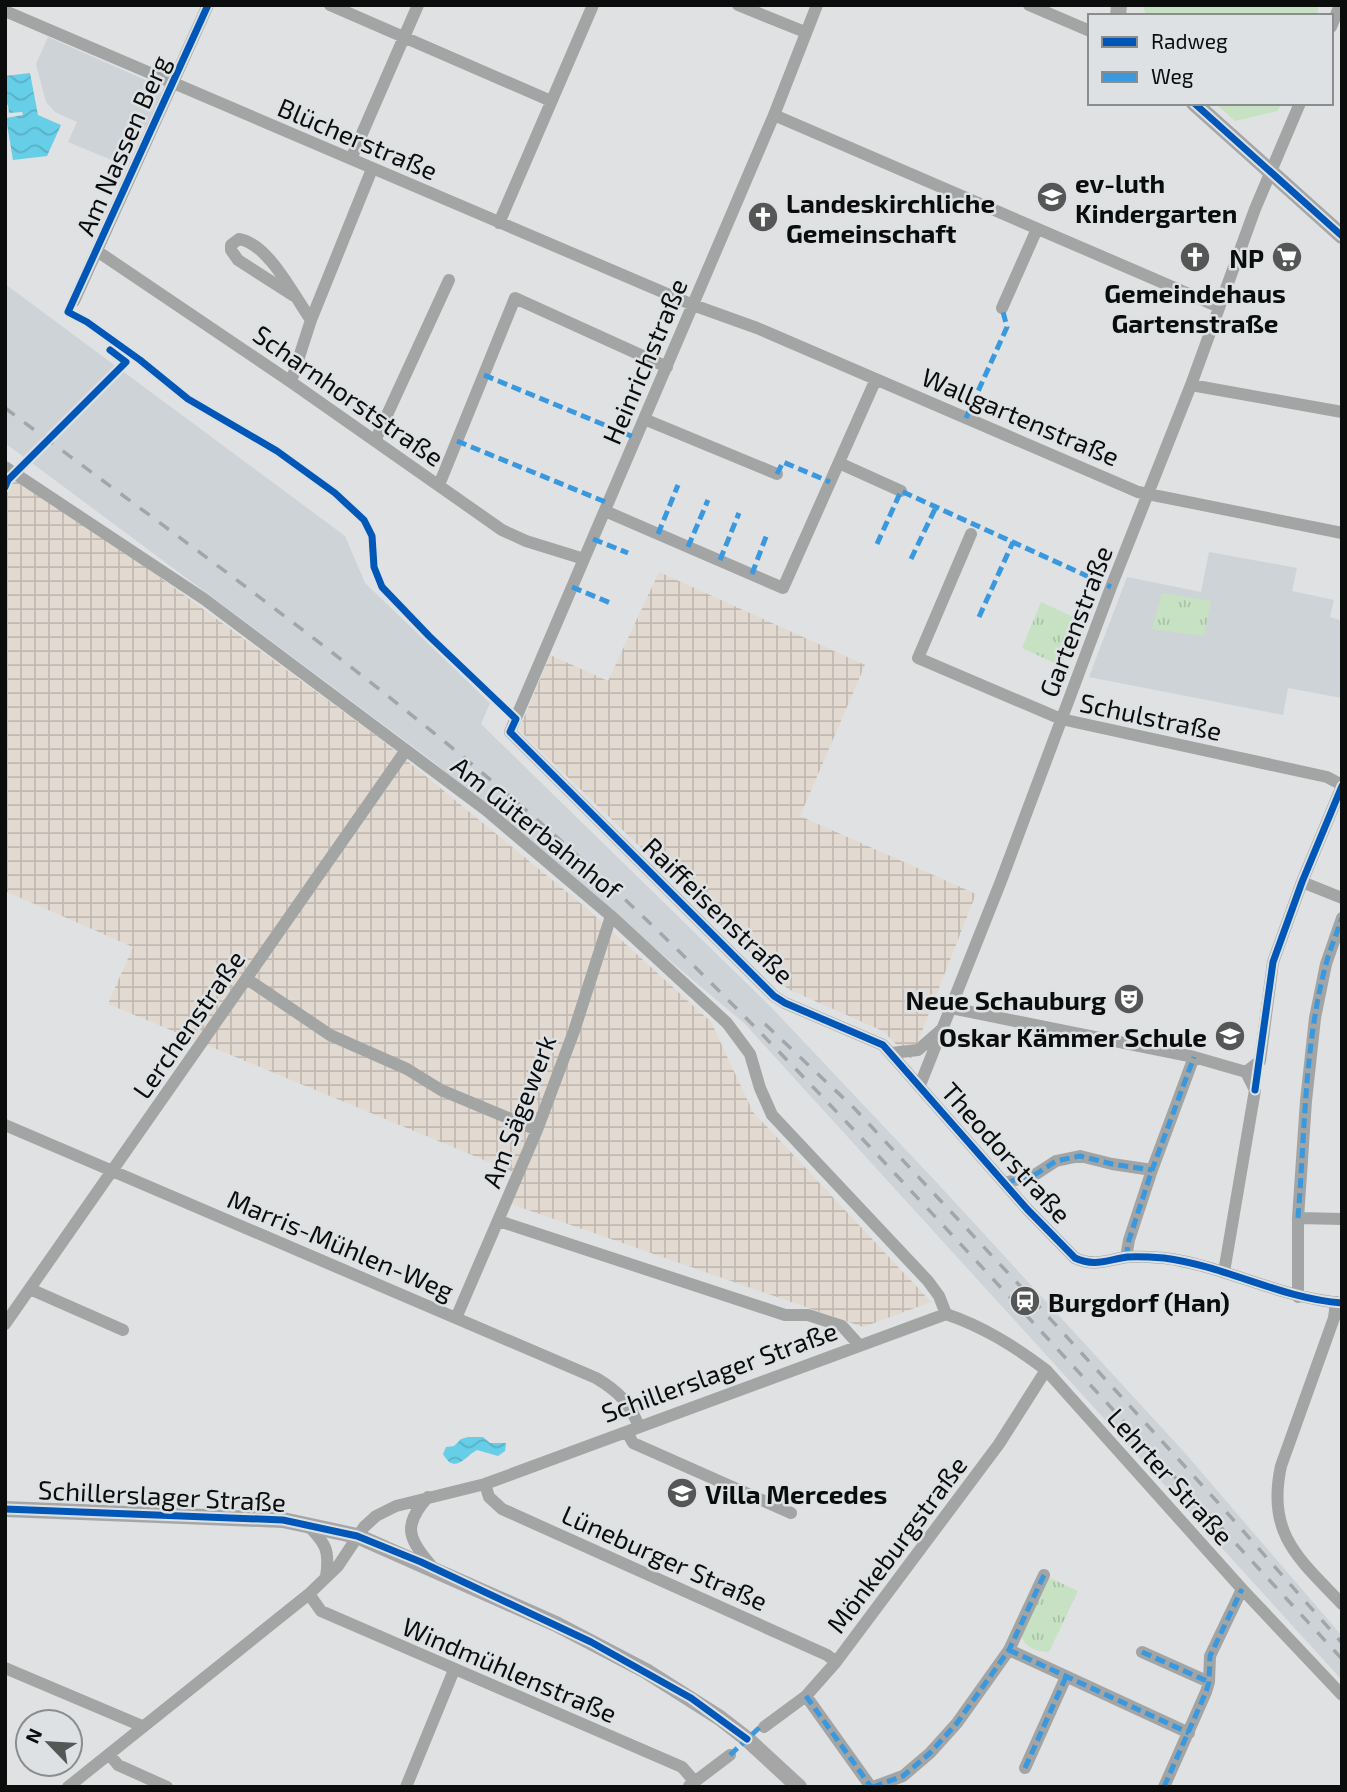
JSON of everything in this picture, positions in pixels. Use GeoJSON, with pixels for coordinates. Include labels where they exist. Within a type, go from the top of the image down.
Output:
{"type":"FeatureCollection","features":[{"type":"Feature","properties":{"kind":"main road"},"geometry":{"type":"LineString","coordinates":[[1196,105],[1342,236]]}},
{"type":"Feature","properties":{"kind":"main road","name":"Schillerslager Straße"},"geometry":{"type":"LineString","coordinates":[[5,1509],[282,1520],[357,1536]]}},
{"type":"Feature","properties":{"kind":"main road"},"geometry":{"type":"LineString","coordinates":[[357,1536],[556,1624],[646,1671],[720,1718],[799,1787]]}},
{"type":"Feature","properties":{"kind":"street","name":"Am Nassen Berg"},"geometry":{"type":"LineString","coordinates":[[74,301],[208,5]]}},
{"type":"Feature","properties":{"kind":"street"},"geometry":{"type":"LineString","coordinates":[[330,5],[551,101]]}},
{"type":"Feature","properties":{"kind":"street"},"geometry":{"type":"LineString","coordinates":[[351,159],[418,5]]}},
{"type":"Feature","properties":{"kind":"street"},"geometry":{"type":"LineString","coordinates":[[499,223],[593,5]]}},
{"type":"Feature","properties":{"kind":"street"},"geometry":{"type":"LineString","coordinates":[[738,5],[805,33]]}},
{"type":"Feature","properties":{"kind":"street","name":"Heinrichstraße"},"geometry":{"type":"LineString","coordinates":[[510,732],[774,115],[817,5]]}},
{"type":"Feature","properties":{"kind":"street"},"geometry":{"type":"LineString","coordinates":[[1029,5],[1088,30]]}},
{"type":"Feature","properties":{"kind":"street"},"geometry":{"type":"LineString","coordinates":[[1333,22],[1340,5]]}},
{"type":"Feature","properties":{"kind":"street","name":"Blücherstraße"},"geometry":{"type":"LineString","coordinates":[[5,10],[693,305]]}},
{"type":"Feature","properties":{"kind":"street","name":"Gartenstraße"},"geometry":{"type":"LineString","coordinates":[[920,1085],[1191,385],[1255,209],[1299,105]]}},
{"type":"Feature","properties":{"kind":"street"},"geometry":{"type":"LineString","coordinates":[[774,115],[1219,307]]}},
{"type":"Feature","properties":{"kind":"street"},"geometry":{"type":"LineString","coordinates":[[291,382],[311,320],[372,169]]}},
{"type":"Feature","properties":{"kind":"street"},"geometry":{"type":"LineString","coordinates":[[1002,308],[1037,229]]}},
{"type":"Feature","properties":{"kind":"street"},"geometry":{"type":"LineString","coordinates":[[294,296],[238,260],[231,250],[231,245],[239,239],[255,246],[279,270],[311,320]]}},
{"type":"Feature","properties":{"kind":"street","name":"Scharnhorststraße"},"geometry":{"type":"LineString","coordinates":[[97,251],[291,382],[502,530],[526,541],[584,559]]}},
{"type":"Feature","properties":{"kind":"street"},"geometry":{"type":"LineString","coordinates":[[375,441],[449,280]]}},
{"type":"Feature","properties":{"kind":"street"},"geometry":{"type":"LineString","coordinates":[[439,485],[516,298],[667,367]]}},
{"type":"Feature","properties":{"kind":"street","name":"Wallgartenstraße"},"geometry":{"type":"LineString","coordinates":[[693,305],[757,328],[1149,494],[1342,533]]}},
{"type":"Feature","properties":{"kind":"street"},"geometry":{"type":"LineString","coordinates":[[605,511],[783,588],[876,379]]}},
{"type":"Feature","properties":{"kind":"street"},"geometry":{"type":"LineString","coordinates":[[1191,385],[1342,412]]}},
{"type":"Feature","properties":{"kind":"street"},"geometry":{"type":"LineString","coordinates":[[644,419],[777,474]]}},
{"type":"Feature","properties":{"kind":"street"},"geometry":{"type":"LineString","coordinates":[[839,463],[901,491]]}},
{"type":"Feature","properties":{"kind":"street","name":"Am Güterbahnhof"},"geometry":{"type":"LineString","coordinates":[[5,467],[204,599],[486,810],[611,916],[727,1023],[750,1054],[760,1088],[772,1115],[928,1281],[939,1296],[946,1314]]}},
{"type":"Feature","properties":{"kind":"street","name":"Schulstraße"},"geometry":{"type":"LineString","coordinates":[[971,534],[918,658],[1061,719],[1327,777],[1342,786]]}},
{"type":"Feature","properties":{"kind":"street","name":"Raiffeisenstraße"},"geometry":{"type":"LineString","coordinates":[[510,732],[774,996],[785,1003],[872,1038],[892,1053],[920,1085]]}},
{"type":"Feature","properties":{"kind":"street","name":"Lerchenstraße"},"geometry":{"type":"LineString","coordinates":[[5,1324],[406,750]]}},
{"type":"Feature","properties":{"kind":"street"},"geometry":{"type":"LineString","coordinates":[[1246,1072],[1260,1060],[1273,962],[1302,882],[1342,786]]}},
{"type":"Feature","properties":{"kind":"street"},"geometry":{"type":"LineString","coordinates":[[1302,882],[1342,898]]}},
{"type":"Feature","properties":{"kind":"street","name":"Am Sägewerk"},"geometry":{"type":"LineString","coordinates":[[456,1318],[537,1130],[574,1031],[611,916]]}},
{"type":"Feature","properties":{"kind":"street"},"geometry":{"type":"LineString","coordinates":[[1298,1297],[1298,1218],[1315,1018],[1326,964],[1342,918]]}},
{"type":"Feature","properties":{"kind":"street"},"geometry":{"type":"LineString","coordinates":[[247,979],[330,1035],[407,1069],[441,1090],[537,1130]]}},
{"type":"Feature","properties":{"kind":"street"},"geometry":{"type":"LineString","coordinates":[[951,1008],[1194,1057],[1246,1072],[1255,1090],[1224,1272]]}},
{"type":"Feature","properties":{"kind":"street"},"geometry":{"type":"LineString","coordinates":[[892,1053],[918,1050],[942,1030]]}},
{"type":"Feature","properties":{"kind":"street"},"geometry":{"type":"LineString","coordinates":[[1126,1257],[1152,1170],[1194,1057]]}},
{"type":"Feature","properties":{"kind":"street","name":"Theodorstraße"},"geometry":{"type":"LineString","coordinates":[[920,1085],[1074,1258],[1090,1264],[1126,1257],[1185,1261],[1298,1297],[1339,1303]]}},
{"type":"Feature","properties":{"kind":"street","name":"Marris-Mühlen-Weg"},"geometry":{"type":"LineString","coordinates":[[7,1129],[113,1171],[596,1378],[611,1387],[632,1408],[633,1429]]}},
{"type":"Feature","properties":{"kind":"street"},"geometry":{"type":"LineString","coordinates":[[1005,1183],[1036,1174],[1056,1161],[1080,1156],[1152,1170]]}},
{"type":"Feature","properties":{"kind":"street"},"geometry":{"type":"LineString","coordinates":[[1298,1218],[1342,1219]]}},
{"type":"Feature","properties":{"kind":"street"},"geometry":{"type":"LineString","coordinates":[[499,1221],[785,1315],[808,1315],[842,1326],[859,1345]]}},
{"type":"Feature","properties":{"kind":"street"},"geometry":{"type":"LineString","coordinates":[[30,1289],[123,1331]]}},
{"type":"Feature","properties":{"kind":"street"},"geometry":{"type":"LineString","coordinates":[[1339,1303],[1280,1466],[1276,1506],[1289,1545],[1342,1604]]}},
{"type":"Feature","properties":{"kind":"street","name":"Schillerslager Straße"},"geometry":{"type":"LineString","coordinates":[[357,1536],[376,1516],[396,1506],[485,1484],[946,1314]]}},
{"type":"Feature","properties":{"kind":"street","name":"Lehrter Straße"},"geometry":{"type":"LineString","coordinates":[[946,1314],[976,1324],[1045,1370],[1242,1589],[1342,1695]]}},
{"type":"Feature","properties":{"kind":"street","name":"Mönkeburgstraße"},"geometry":{"type":"LineString","coordinates":[[764,1727],[806,1696],[836,1662],[999,1444],[1045,1370]]}},
{"type":"Feature","properties":{"kind":"street"},"geometry":{"type":"LineString","coordinates":[[633,1429],[633,1443],[790,1513]]}},
{"type":"Feature","properties":{"kind":"street","name":"Lüneburger Straße"},"geometry":{"type":"LineString","coordinates":[[485,1484],[489,1497],[502,1508],[827,1655],[836,1662]]}},
{"type":"Feature","properties":{"kind":"street"},"geometry":{"type":"LineString","coordinates":[[428,1496],[411,1521],[410,1530],[411,1540],[434,1569]]}},
{"type":"Feature","properties":{"kind":"street"},"geometry":{"type":"LineString","coordinates":[[307,1524],[326,1547],[326,1577]]}},
{"type":"Feature","properties":{"kind":"street"},"geometry":{"type":"LineString","coordinates":[[68,1787],[309,1594],[338,1566],[357,1536]]}},
{"type":"Feature","properties":{"kind":"street"},"geometry":{"type":"LineString","coordinates":[[806,1696],[872,1787],[903,1776],[930,1753],[957,1723],[1009,1650],[1045,1575]]}},
{"type":"Feature","properties":{"kind":"street"},"geometry":{"type":"LineString","coordinates":[[1164,1787],[1209,1682],[1210,1656],[1242,1589]]}},
{"type":"Feature","properties":{"kind":"street","name":"Windmühlenstraße"},"geometry":{"type":"LineString","coordinates":[[309,1594],[321,1611],[682,1767],[692,1784]]}},
{"type":"Feature","properties":{"kind":"street"},"geometry":{"type":"LineString","coordinates":[[1009,1650],[1189,1733]]}},
{"type":"Feature","properties":{"kind":"street"},"geometry":{"type":"LineString","coordinates":[[1142,1652],[1209,1682]]}},
{"type":"Feature","properties":{"kind":"street"},"geometry":{"type":"LineString","coordinates":[[5,1668],[142,1726]]}},
{"type":"Feature","properties":{"kind":"street"},"geometry":{"type":"LineString","coordinates":[[406,1787],[454,1670]]}},
{"type":"Feature","properties":{"kind":"street"},"geometry":{"type":"LineString","coordinates":[[1025,1768],[1066,1677]]}},
{"type":"Feature","properties":{"kind":"street"},"geometry":{"type":"LineString","coordinates":[[109,1754],[118,1765],[167,1787]]}},
{"type":"Feature","properties":{"kind":"street"},"geometry":{"type":"LineString","coordinates":[[692,1784],[730,1755]]}},
{"type":"Feature","properties":{"kind":"shaded area"},"geometry":{"type":"Polygon","coordinates":[[[48,37],[157,85],[161,93],[145,128],[132,123],[114,161],[68,142],[77,122],[55,112],[46,102],[36,64],[48,37]]]}},
{"type":"Feature","properties":{"kind":"shaded area"},"geometry":{"type":"Polygon","coordinates":[[[5,284],[345,536],[365,583],[490,703],[481,724],[770,1006],[1185,1453],[1342,1636],[1342,1680],[744,1023],[435,763],[5,443],[5,284]]]}},
{"type":"Feature","properties":{"kind":"shaded area"},"geometry":{"type":"Polygon","coordinates":[[[8,475],[136,560],[378,737],[584,906],[711,1022],[753,1112],[931,1302],[863,1327],[505,1202],[513,1172],[108,1004],[133,947],[5,891],[5,483],[8,475]]]}},
{"type":"Feature","properties":{"kind":"shaded area"},"geometry":{"type":"Polygon","coordinates":[[[1209,552],[1297,568],[1292,591],[1334,600],[1330,617],[1342,621],[1342,698],[1288,688],[1283,715],[1089,677],[1127,577],[1201,592],[1209,552]]]}},
{"type":"Feature","properties":{"kind":"shaded area"},"geometry":{"type":"Polygon","coordinates":[[[659,572],[865,665],[800,816],[976,894],[911,1059],[883,1031],[788,989],[519,730],[550,655],[608,681],[659,572]]]}},
{"type":"Feature","properties":{"kind":"green space"},"geometry":{"type":"Polygon","coordinates":[[[1143,5],[1318,5],[1318,14],[1145,14],[1143,5]]]}},
{"type":"Feature","properties":{"kind":"green space"},"geometry":{"type":"Polygon","coordinates":[[[1217,105],[1281,105],[1277,111],[1235,121],[1217,105]]]}},
{"type":"Feature","properties":{"kind":"green space"},"geometry":{"type":"Polygon","coordinates":[[[1162,593],[1211,601],[1204,636],[1152,629],[1162,593]]]}},
{"type":"Feature","properties":{"kind":"green space"},"geometry":{"type":"Polygon","coordinates":[[[1041,602],[1080,620],[1061,666],[1022,648],[1041,602]]]}},
{"type":"Feature","properties":{"kind":"green space"},"geometry":{"type":"Polygon","coordinates":[[[1048,1577],[1078,1591],[1049,1652],[1032,1648],[1021,1636],[1048,1577]]]}},
{"type":"Feature","properties":{"kind":"water"},"geometry":{"type":"Polygon","coordinates":[[[30,73],[38,115],[61,125],[47,156],[13,160],[6,118],[23,115],[22,112],[9,113],[5,103],[5,76],[30,73]]]}},
{"type":"Feature","properties":{"kind":"water"},"geometry":{"type":"Polygon","coordinates":[[[483,1437],[490,1443],[506,1443],[505,1451],[498,1456],[477,1450],[456,1464],[447,1460],[443,1454],[446,1447],[454,1446],[461,1439],[483,1437]]]}},
{"type":"Feature","properties":{"kind":"railway"},"geometry":{"type":"LineString","coordinates":[[5,408],[297,626],[441,738],[579,857],[683,955],[784,1056],[1342,1659]]}},
{"type":"Feature","properties":{"kind":"railway"},"geometry":{"type":"LineString","coordinates":[[765,1024],[854,1108],[1023,1289],[1342,1643]]}},
{"type":"Feature","properties":{"kind":"marked path"},"geometry":{"type":"LineString","coordinates":[[966,418],[1007,327],[1002,308]]}},
{"type":"Feature","properties":{"kind":"marked path"},"geometry":{"type":"LineString","coordinates":[[484,375],[636,438]]}},
{"type":"Feature","properties":{"kind":"marked path"},"geometry":{"type":"LineString","coordinates":[[457,441],[608,503]]}},
{"type":"Feature","properties":{"kind":"marked path"},"geometry":{"type":"LineString","coordinates":[[777,474],[783,462],[830,482]]}},
{"type":"Feature","properties":{"kind":"marked path"},"geometry":{"type":"LineString","coordinates":[[658,534],[678,485]]}},
{"type":"Feature","properties":{"kind":"marked path"},"geometry":{"type":"LineString","coordinates":[[877,544],[901,491],[1111,587]]}},
{"type":"Feature","properties":{"kind":"marked path"},"geometry":{"type":"LineString","coordinates":[[688,547],[708,500]]}},
{"type":"Feature","properties":{"kind":"marked path"},"geometry":{"type":"LineString","coordinates":[[911,559],[936,507]]}},
{"type":"Feature","properties":{"kind":"marked path"},"geometry":{"type":"LineString","coordinates":[[720,560],[739,513]]}},
{"type":"Feature","properties":{"kind":"marked path"},"geometry":{"type":"LineString","coordinates":[[752,574],[767,534]]}},
{"type":"Feature","properties":{"kind":"marked path"},"geometry":{"type":"LineString","coordinates":[[593,539],[628,553]]}},
{"type":"Feature","properties":{"kind":"marked path"},"geometry":{"type":"LineString","coordinates":[[979,617],[1013,542]]}},
{"type":"Feature","properties":{"kind":"marked path"},"geometry":{"type":"LineString","coordinates":[[572,587],[613,604]]}},
{"type":"Feature","properties":{"kind":"marked path"},"geometry":{"type":"LineString","coordinates":[[1298,1218],[1313,1026],[1326,964],[1342,918]]}},
{"type":"Feature","properties":{"kind":"marked path"},"geometry":{"type":"LineString","coordinates":[[1126,1257],[1152,1170],[1194,1057]]}},
{"type":"Feature","properties":{"kind":"marked path"},"geometry":{"type":"LineString","coordinates":[[1005,1183],[1036,1174],[1056,1161],[1080,1156],[1152,1170]]}},
{"type":"Feature","properties":{"kind":"marked path"},"geometry":{"type":"LineString","coordinates":[[873,1787],[903,1776],[930,1753],[957,1723],[1009,1650],[1044,1575]]}},
{"type":"Feature","properties":{"kind":"marked path"},"geometry":{"type":"LineString","coordinates":[[1164,1787],[1206,1692],[1210,1656],[1242,1589]]}},
{"type":"Feature","properties":{"kind":"marked path"},"geometry":{"type":"LineString","coordinates":[[1009,1650],[1189,1733]]}},
{"type":"Feature","properties":{"kind":"marked path"},"geometry":{"type":"LineString","coordinates":[[1142,1652],[1209,1682]]}},
{"type":"Feature","properties":{"kind":"marked path"},"geometry":{"type":"LineString","coordinates":[[1025,1768],[1066,1677]]}},
{"type":"Feature","properties":{"kind":"marked path"},"geometry":{"type":"LineString","coordinates":[[806,1696],[871,1787]]}},
{"type":"Feature","properties":{"kind":"marked path"},"geometry":{"type":"LineString","coordinates":[[730,1755],[760,1727],[764,1727]]}},
{"type":"Feature","properties":{"kind":"cycle path"},"geometry":{"type":"LineString","coordinates":[[208,5],[68,312],[87,322],[140,360],[188,399],[277,451],[335,493],[364,520],[372,536],[374,567],[382,587],[516,719],[510,732],[774,996],[883,1045],[1027,1209],[1075,1258],[1095,1262],[1127,1257],[1164,1258],[1209,1268],[1297,1295],[1342,1303]]}},
{"type":"Feature","properties":{"kind":"cycle path"},"geometry":{"type":"LineString","coordinates":[[1196,105],[1342,236]]}},
{"type":"Feature","properties":{"kind":"cycle path"},"geometry":{"type":"LineString","coordinates":[[5,487],[8,480],[126,362],[110,350]]}},
{"type":"Feature","properties":{"kind":"cycle path"},"geometry":{"type":"LineString","coordinates":[[1255,1090],[1273,962],[1302,882],[1342,786]]}},
{"type":"Feature","properties":{"kind":"cycle path"},"geometry":{"type":"LineString","coordinates":[[5,1509],[283,1520],[357,1536],[421,1562],[591,1642],[691,1698],[747,1739]]}},
{"type":"Feature","properties":{"kind":"place","name":"ev-luth Kindergarten"},"geometry":{"type":"Point","coordinates":[1052,197]}},
{"type":"Feature","properties":{"kind":"place","name":"Landeskirchliche Gemeinschaft"},"geometry":{"type":"Point","coordinates":[763,217]}},
{"type":"Feature","properties":{"kind":"place","name":"Gemeindehaus Gartenstraße"},"geometry":{"type":"Point","coordinates":[1195,257]}},
{"type":"Feature","properties":{"kind":"place","name":"NP"},"geometry":{"type":"Point","coordinates":[1287,257]}},
{"type":"Feature","properties":{"kind":"place","name":"Neue Schauburg"},"geometry":{"type":"Point","coordinates":[1129,999]}},
{"type":"Feature","properties":{"kind":"place","name":"Oskar Kämmer Schule"},"geometry":{"type":"Point","coordinates":[1230,1036]}},
{"type":"Feature","properties":{"kind":"place","name":"Burgdorf (Han)"},"geometry":{"type":"Point","coordinates":[1025,1301]}},
{"type":"Feature","properties":{"kind":"place","name":"Villa Mercedes"},"geometry":{"type":"Point","coordinates":[682,1493]}}]}
